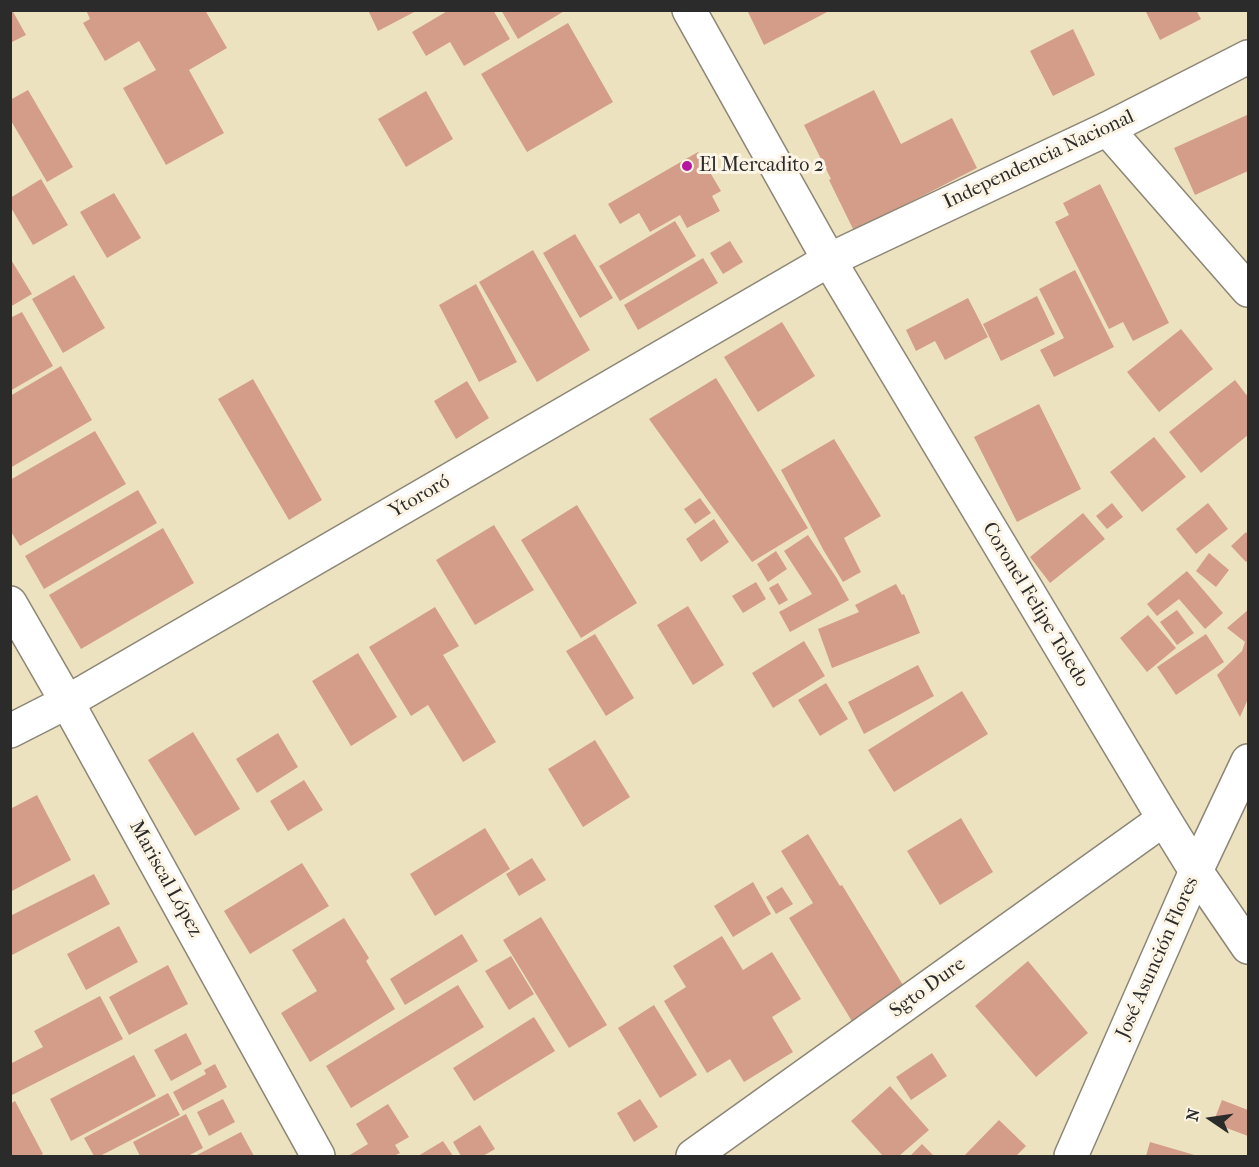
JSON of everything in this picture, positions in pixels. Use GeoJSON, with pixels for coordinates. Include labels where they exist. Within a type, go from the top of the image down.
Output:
{"type":"FeatureCollection","features":[{"type":"Feature","properties":{"kind":"street","name":"Coronel Felipe Toledo"},"geometry":{"type":"LineString","coordinates":[[689,10],[828,260],[1164,819],[1248,947]]}},
{"type":"Feature","properties":{"kind":"street","name":"Independencia Nacional"},"geometry":{"type":"LineString","coordinates":[[828,260],[1107,129],[1248,57]]}},
{"type":"Feature","properties":{"kind":"street"},"geometry":{"type":"LineString","coordinates":[[1107,129],[1248,290]]}},
{"type":"Feature","properties":{"kind":"street","name":"Ytororó"},"geometry":{"type":"LineString","coordinates":[[10,731],[67,702],[828,260]]}},
{"type":"Feature","properties":{"kind":"street","name":"Mariscal López"},"geometry":{"type":"LineString","coordinates":[[10,603],[318,1156]]}},
{"type":"Feature","properties":{"kind":"street","name":"José Asunción Flores"},"geometry":{"type":"LineString","coordinates":[[1071,1156],[1196,871],[1248,761]]}},
{"type":"Feature","properties":{"kind":"street","name":"Sgto Dure"},"geometry":{"type":"LineString","coordinates":[[693,1156],[1164,819]]}},
{"type":"Feature","properties":{"kind":"building"},"geometry":{"type":"Polygon","coordinates":[[[10,10],[26,35],[10,43],[10,10]]]}},
{"type":"Feature","properties":{"kind":"building"},"geometry":{"type":"Polygon","coordinates":[[[86,10],[205,10],[227,48],[189,70],[224,133],[166,165],[123,88],[156,70],[139,41],[105,61],[83,23],[90,19],[86,10]]]}},
{"type":"Feature","properties":{"kind":"building"},"geometry":{"type":"Polygon","coordinates":[[[368,10],[418,10],[378,31],[368,10]]]}},
{"type":"Feature","properties":{"kind":"building"},"geometry":{"type":"Polygon","coordinates":[[[449,10],[493,10],[510,39],[464,66],[450,42],[426,56],[412,32],[449,10]]]}},
{"type":"Feature","properties":{"kind":"building"},"geometry":{"type":"Polygon","coordinates":[[[501,10],[566,10],[518,39],[501,10]]]}},
{"type":"Feature","properties":{"kind":"building"},"geometry":{"type":"Polygon","coordinates":[[[747,10],[831,10],[764,45],[747,10]]]}},
{"type":"Feature","properties":{"kind":"building"},"geometry":{"type":"Polygon","coordinates":[[[1145,10],[1196,10],[1201,19],[1160,40],[1145,10]]]}},
{"type":"Feature","properties":{"kind":"building"},"geometry":{"type":"Polygon","coordinates":[[[568,23],[613,102],[527,152],[481,74],[568,23]]]}},
{"type":"Feature","properties":{"kind":"building"},"geometry":{"type":"Polygon","coordinates":[[[1073,29],[1095,75],[1053,96],[1030,51],[1073,29]]]}},
{"type":"Feature","properties":{"kind":"building"},"geometry":{"type":"Polygon","coordinates":[[[28,90],[73,167],[47,182],[10,119],[10,100],[28,90]]]}},
{"type":"Feature","properties":{"kind":"building"},"geometry":{"type":"Polygon","coordinates":[[[874,90],[901,144],[952,118],[977,168],[854,231],[804,125],[874,90]]]}},
{"type":"Feature","properties":{"kind":"building"},"geometry":{"type":"Polygon","coordinates":[[[426,91],[453,139],[406,167],[378,119],[426,91]]]}},
{"type":"Feature","properties":{"kind":"building"},"geometry":{"type":"Polygon","coordinates":[[[1247,115],[1248,171],[1195,195],[1174,148],[1247,115]]]}},
{"type":"Feature","properties":{"kind":"building"},"geometry":{"type":"Polygon","coordinates":[[[698,152],[721,191],[712,196],[720,211],[687,228],[680,215],[650,232],[639,213],[620,224],[608,204],[698,152]]]}},
{"type":"Feature","properties":{"kind":"building"},"geometry":{"type":"Polygon","coordinates":[[[41,179],[68,225],[33,245],[10,206],[10,198],[41,179]]]}},
{"type":"Feature","properties":{"kind":"building"},"geometry":{"type":"Polygon","coordinates":[[[1100,184],[1169,323],[1133,341],[1123,322],[1109,329],[1055,222],[1069,215],[1063,203],[1100,184]]]}},
{"type":"Feature","properties":{"kind":"building"},"geometry":{"type":"Polygon","coordinates":[[[114,193],[141,238],[107,258],[80,212],[114,193]]]}},
{"type":"Feature","properties":{"kind":"building"},"geometry":{"type":"Polygon","coordinates":[[[675,221],[696,256],[620,301],[599,266],[675,221]]]}},
{"type":"Feature","properties":{"kind":"building"},"geometry":{"type":"Polygon","coordinates":[[[575,234],[613,298],[580,318],[543,253],[575,234]]]}},
{"type":"Feature","properties":{"kind":"building"},"geometry":{"type":"Polygon","coordinates":[[[730,241],[743,262],[723,274],[710,253],[730,241]]]}},
{"type":"Feature","properties":{"kind":"building"},"geometry":{"type":"Polygon","coordinates":[[[533,250],[590,350],[537,382],[479,282],[533,250]]]}},
{"type":"Feature","properties":{"kind":"building"},"geometry":{"type":"Polygon","coordinates":[[[10,258],[32,294],[10,307],[10,258]]]}},
{"type":"Feature","properties":{"kind":"building"},"geometry":{"type":"Polygon","coordinates":[[[703,258],[718,283],[638,330],[624,305],[703,258]]]}},
{"type":"Feature","properties":{"kind":"building"},"geometry":{"type":"Polygon","coordinates":[[[1075,270],[1114,347],[1054,377],[1040,350],[1064,338],[1039,289],[1075,270]]]}},
{"type":"Feature","properties":{"kind":"building"},"geometry":{"type":"Polygon","coordinates":[[[74,275],[105,328],[63,353],[32,299],[74,275]]]}},
{"type":"Feature","properties":{"kind":"building"},"geometry":{"type":"Polygon","coordinates":[[[476,284],[517,362],[479,382],[439,305],[476,284]]]}},
{"type":"Feature","properties":{"kind":"building"},"geometry":{"type":"Polygon","coordinates":[[[1037,296],[1055,334],[1001,361],[983,324],[1037,296]]]}},
{"type":"Feature","properties":{"kind":"building"},"geometry":{"type":"Polygon","coordinates":[[[968,298],[988,337],[945,360],[935,341],[916,351],[906,330],[968,298]]]}},
{"type":"Feature","properties":{"kind":"building"},"geometry":{"type":"Polygon","coordinates":[[[22,312],[53,366],[10,391],[10,318],[22,312]]]}},
{"type":"Feature","properties":{"kind":"building"},"geometry":{"type":"Polygon","coordinates":[[[782,322],[815,376],[758,412],[724,357],[782,322]]]}},
{"type":"Feature","properties":{"kind":"building"},"geometry":{"type":"Polygon","coordinates":[[[1181,329],[1213,369],[1159,412],[1127,372],[1181,329]]]}},
{"type":"Feature","properties":{"kind":"building"},"geometry":{"type":"Polygon","coordinates":[[[61,366],[92,420],[10,468],[10,396],[61,366]]]}},
{"type":"Feature","properties":{"kind":"building"},"geometry":{"type":"Polygon","coordinates":[[[716,378],[808,528],[752,562],[649,419],[716,378]]]}},
{"type":"Feature","properties":{"kind":"building"},"geometry":{"type":"Polygon","coordinates":[[[253,379],[322,500],[289,520],[218,399],[253,379]]]}},
{"type":"Feature","properties":{"kind":"building"},"geometry":{"type":"Polygon","coordinates":[[[1235,380],[1248,397],[1248,435],[1201,473],[1169,432],[1235,380]]]}},
{"type":"Feature","properties":{"kind":"building"},"geometry":{"type":"Polygon","coordinates":[[[467,381],[489,418],[456,439],[434,401],[467,381]]]}},
{"type":"Feature","properties":{"kind":"building"},"geometry":{"type":"Polygon","coordinates":[[[1039,404],[1081,489],[1017,522],[974,437],[1039,404]]]}},
{"type":"Feature","properties":{"kind":"building"},"geometry":{"type":"Polygon","coordinates":[[[95,431],[126,484],[20,546],[10,530],[10,480],[95,431]]]}},
{"type":"Feature","properties":{"kind":"building"},"geometry":{"type":"Polygon","coordinates":[[[1154,437],[1186,477],[1142,512],[1110,472],[1154,437]]]}},
{"type":"Feature","properties":{"kind":"building"},"geometry":{"type":"Polygon","coordinates":[[[834,439],[881,516],[844,538],[861,572],[843,582],[781,470],[834,439]]]}},
{"type":"Feature","properties":{"kind":"building"},"geometry":{"type":"Polygon","coordinates":[[[138,490],[157,523],[44,589],[25,556],[138,490]]]}},
{"type":"Feature","properties":{"kind":"building"},"geometry":{"type":"Polygon","coordinates":[[[700,498],[711,513],[695,524],[684,509],[700,498]]]}},
{"type":"Feature","properties":{"kind":"building"},"geometry":{"type":"Polygon","coordinates":[[[1112,503],[1123,517],[1107,529],[1096,516],[1112,503]]]}},
{"type":"Feature","properties":{"kind":"building"},"geometry":{"type":"Polygon","coordinates":[[[1208,503],[1228,529],[1196,554],[1176,529],[1208,503]]]}},
{"type":"Feature","properties":{"kind":"building"},"geometry":{"type":"Polygon","coordinates":[[[577,505],[637,603],[581,638],[521,540],[577,505]]]}},
{"type":"Feature","properties":{"kind":"building"},"geometry":{"type":"Polygon","coordinates":[[[1083,513],[1105,539],[1050,583],[1030,557],[1083,513]]]}},
{"type":"Feature","properties":{"kind":"building"},"geometry":{"type":"Polygon","coordinates":[[[714,519],[729,542],[701,562],[686,539],[714,519]]]}},
{"type":"Feature","properties":{"kind":"building"},"geometry":{"type":"Polygon","coordinates":[[[494,525],[534,590],[475,625],[436,560],[494,525]]]}},
{"type":"Feature","properties":{"kind":"building"},"geometry":{"type":"Polygon","coordinates":[[[163,528],[194,583],[81,649],[49,595],[163,528]]]}},
{"type":"Feature","properties":{"kind":"building"},"geometry":{"type":"Polygon","coordinates":[[[1246,532],[1248,560],[1246,562],[1231,546],[1246,532]]]}},
{"type":"Feature","properties":{"kind":"building"},"geometry":{"type":"Polygon","coordinates":[[[808,535],[849,600],[790,632],[779,612],[812,594],[784,551],[808,535]]]}},
{"type":"Feature","properties":{"kind":"building"},"geometry":{"type":"Polygon","coordinates":[[[776,551],[787,569],[768,582],[757,564],[776,551]]]}},
{"type":"Feature","properties":{"kind":"building"},"geometry":{"type":"Polygon","coordinates":[[[1209,553],[1229,570],[1216,587],[1196,571],[1209,553]]]}},
{"type":"Feature","properties":{"kind":"building"},"geometry":{"type":"Polygon","coordinates":[[[1187,571],[1223,613],[1205,629],[1179,599],[1157,616],[1147,604],[1187,571]]]}},
{"type":"Feature","properties":{"kind":"building"},"geometry":{"type":"Polygon","coordinates":[[[756,582],[766,599],[743,613],[732,596],[756,582]]]}},
{"type":"Feature","properties":{"kind":"building"},"geometry":{"type":"Polygon","coordinates":[[[778,583],[788,600],[779,605],[769,588],[778,583]]]}},
{"type":"Feature","properties":{"kind":"building"},"geometry":{"type":"Polygon","coordinates":[[[896,584],[902,595],[904,594],[920,633],[832,668],[818,629],[859,612],[855,605],[896,584]]]}},
{"type":"Feature","properties":{"kind":"building"},"geometry":{"type":"Polygon","coordinates":[[[688,606],[724,665],[693,685],[657,625],[688,606]]]}},
{"type":"Feature","properties":{"kind":"building"},"geometry":{"type":"Polygon","coordinates":[[[435,607],[459,646],[443,655],[496,742],[463,762],[428,705],[411,716],[369,647],[435,607]]]}},
{"type":"Feature","properties":{"kind":"building"},"geometry":{"type":"Polygon","coordinates":[[[1177,610],[1194,633],[1177,645],[1160,622],[1177,610]]]}},
{"type":"Feature","properties":{"kind":"building"},"geometry":{"type":"Polygon","coordinates":[[[1248,610],[1248,699],[1240,717],[1217,675],[1242,651],[1245,642],[1227,628],[1248,610]]]}},
{"type":"Feature","properties":{"kind":"building"},"geometry":{"type":"Polygon","coordinates":[[[1148,615],[1176,648],[1147,672],[1120,638],[1148,615]]]}},
{"type":"Feature","properties":{"kind":"building"},"geometry":{"type":"Polygon","coordinates":[[[595,634],[634,698],[606,716],[566,651],[595,634]]]}},
{"type":"Feature","properties":{"kind":"building"},"geometry":{"type":"Polygon","coordinates":[[[1206,634],[1224,662],[1176,695],[1157,667],[1206,634]]]}},
{"type":"Feature","properties":{"kind":"building"},"geometry":{"type":"Polygon","coordinates":[[[804,641],[825,676],[773,708],[752,673],[804,641]]]}},
{"type":"Feature","properties":{"kind":"building"},"geometry":{"type":"Polygon","coordinates":[[[358,653],[397,717],[351,746],[312,681],[358,653]]]}},
{"type":"Feature","properties":{"kind":"building"},"geometry":{"type":"Polygon","coordinates":[[[918,665],[934,696],[864,734],[848,702],[918,665]]]}},
{"type":"Feature","properties":{"kind":"building"},"geometry":{"type":"Polygon","coordinates":[[[826,683],[848,719],[820,736],[798,700],[826,683]]]}},
{"type":"Feature","properties":{"kind":"building"},"geometry":{"type":"Polygon","coordinates":[[[962,691],[988,734],[894,792],[868,750],[962,691]]]}},
{"type":"Feature","properties":{"kind":"building"},"geometry":{"type":"Polygon","coordinates":[[[193,732],[240,809],[195,836],[148,760],[193,732]]]}},
{"type":"Feature","properties":{"kind":"building"},"geometry":{"type":"Polygon","coordinates":[[[278,733],[298,767],[257,793],[236,759],[278,733]]]}},
{"type":"Feature","properties":{"kind":"building"},"geometry":{"type":"Polygon","coordinates":[[[595,740],[630,797],[583,827],[548,769],[595,740]]]}},
{"type":"Feature","properties":{"kind":"building"},"geometry":{"type":"Polygon","coordinates":[[[304,780],[323,810],[288,831],[270,801],[304,780]]]}},
{"type":"Feature","properties":{"kind":"building"},"geometry":{"type":"Polygon","coordinates":[[[37,795],[71,860],[10,892],[10,809],[37,795]]]}},
{"type":"Feature","properties":{"kind":"building"},"geometry":{"type":"Polygon","coordinates":[[[961,818],[993,872],[940,905],[907,851],[961,818]]]}},
{"type":"Feature","properties":{"kind":"building"},"geometry":{"type":"Polygon","coordinates":[[[485,828],[510,869],[435,916],[410,874],[485,828]]]}},
{"type":"Feature","properties":{"kind":"building"},"geometry":{"type":"Polygon","coordinates":[[[808,834],[906,990],[853,1023],[789,918],[813,903],[781,851],[808,834]]]}},
{"type":"Feature","properties":{"kind":"building"},"geometry":{"type":"Polygon","coordinates":[[[532,858],[546,880],[519,896],[506,874],[532,858]]]}},
{"type":"Feature","properties":{"kind":"building"},"geometry":{"type":"Polygon","coordinates":[[[302,863],[329,906],[250,954],[224,911],[302,863]]]}},
{"type":"Feature","properties":{"kind":"building"},"geometry":{"type":"Polygon","coordinates":[[[94,874],[110,904],[10,956],[10,916],[94,874]]]}},
{"type":"Feature","properties":{"kind":"building"},"geometry":{"type":"Polygon","coordinates":[[[753,882],[771,914],[733,937],[714,906],[753,882]]]}},
{"type":"Feature","properties":{"kind":"building"},"geometry":{"type":"Polygon","coordinates":[[[782,887],[793,904],[776,914],[766,897],[782,887]]]}},
{"type":"Feature","properties":{"kind":"building"},"geometry":{"type":"Polygon","coordinates":[[[541,917],[607,1025],[569,1048],[503,940],[541,917]]]}},
{"type":"Feature","properties":{"kind":"building"},"geometry":{"type":"Polygon","coordinates":[[[344,918],[369,958],[366,961],[395,1009],[310,1062],[281,1013],[317,991],[292,950],[344,918]]]}},
{"type":"Feature","properties":{"kind":"building"},"geometry":{"type":"Polygon","coordinates":[[[119,926],[138,962],[86,990],[67,954],[119,926]]]}},
{"type":"Feature","properties":{"kind":"building"},"geometry":{"type":"Polygon","coordinates":[[[462,934],[478,961],[405,1005],[390,979],[462,934]]]}},
{"type":"Feature","properties":{"kind":"building"},"geometry":{"type":"Polygon","coordinates":[[[722,936],[743,970],[772,952],[801,999],[772,1017],[793,1052],[744,1082],[730,1059],[707,1073],[664,1001],[686,987],[673,966],[722,936]]]}},
{"type":"Feature","properties":{"kind":"building"},"geometry":{"type":"Polygon","coordinates":[[[511,956],[534,994],[509,1010],[485,971],[511,956]]]}},
{"type":"Feature","properties":{"kind":"building"},"geometry":{"type":"Polygon","coordinates":[[[1028,961],[1088,1033],[1036,1077],[975,1006],[1028,961]]]}},
{"type":"Feature","properties":{"kind":"building"},"geometry":{"type":"Polygon","coordinates":[[[168,965],[188,1004],[129,1035],[109,997],[168,965]]]}},
{"type":"Feature","properties":{"kind":"building"},"geometry":{"type":"Polygon","coordinates":[[[458,985],[484,1027],[351,1108],[326,1066],[458,985]]]}},
{"type":"Feature","properties":{"kind":"building"},"geometry":{"type":"Polygon","coordinates":[[[100,996],[123,1039],[10,1096],[10,1064],[43,1047],[34,1031],[100,996]]]}},
{"type":"Feature","properties":{"kind":"building"},"geometry":{"type":"Polygon","coordinates":[[[654,1005],[697,1075],[660,1098],[618,1028],[654,1005]]]}},
{"type":"Feature","properties":{"kind":"building"},"geometry":{"type":"Polygon","coordinates":[[[534,1017],[555,1051],[474,1101],[453,1068],[534,1017]]]}},
{"type":"Feature","properties":{"kind":"building"},"geometry":{"type":"Polygon","coordinates":[[[186,1033],[202,1064],[171,1081],[154,1050],[186,1033]]]}},
{"type":"Feature","properties":{"kind":"building"},"geometry":{"type":"Polygon","coordinates":[[[932,1053],[947,1076],[911,1100],[896,1077],[932,1053]]]}},
{"type":"Feature","properties":{"kind":"building"},"geometry":{"type":"Polygon","coordinates":[[[134,1055],[156,1096],[71,1141],[50,1099],[134,1055]]]}},
{"type":"Feature","properties":{"kind":"building"},"geometry":{"type":"Polygon","coordinates":[[[215,1064],[227,1087],[183,1111],[173,1092],[206,1074],[204,1070],[215,1064]]]}},
{"type":"Feature","properties":{"kind":"building"},"geometry":{"type":"Polygon","coordinates":[[[890,1086],[929,1130],[899,1156],[883,1156],[851,1121],[890,1086]]]}},
{"type":"Feature","properties":{"kind":"building"},"geometry":{"type":"Polygon","coordinates":[[[168,1093],[180,1115],[100,1156],[94,1156],[84,1138],[168,1093]]]}},
{"type":"Feature","properties":{"kind":"building"},"geometry":{"type":"Polygon","coordinates":[[[223,1099],[235,1122],[209,1136],[197,1112],[223,1099]]]}},
{"type":"Feature","properties":{"kind":"building"},"geometry":{"type":"Polygon","coordinates":[[[640,1099],[658,1127],[634,1142],[617,1113],[640,1099]]]}},
{"type":"Feature","properties":{"kind":"building"},"geometry":{"type":"Polygon","coordinates":[[[1222,1100],[1248,1110],[1248,1136],[1213,1123],[1222,1100]]]}},
{"type":"Feature","properties":{"kind":"building"},"geometry":{"type":"Polygon","coordinates":[[[15,1101],[43,1154],[39,1156],[10,1156],[10,1104],[15,1101]]]}},
{"type":"Feature","properties":{"kind":"building"},"geometry":{"type":"Polygon","coordinates":[[[388,1104],[409,1137],[395,1145],[400,1153],[394,1156],[348,1156],[368,1144],[356,1124],[388,1104]]]}},
{"type":"Feature","properties":{"kind":"building"},"geometry":{"type":"Polygon","coordinates":[[[186,1114],[203,1148],[188,1156],[140,1156],[133,1142],[186,1114]]]}},
{"type":"Feature","properties":{"kind":"building"},"geometry":{"type":"Polygon","coordinates":[[[999,1120],[1026,1146],[1016,1156],[964,1156],[999,1120]]]}},
{"type":"Feature","properties":{"kind":"building"},"geometry":{"type":"Polygon","coordinates":[[[480,1125],[495,1149],[483,1156],[461,1156],[453,1142],[480,1125]]]}},
{"type":"Feature","properties":{"kind":"building"},"geometry":{"type":"Polygon","coordinates":[[[241,1132],[254,1156],[195,1156],[241,1132]]]}},
{"type":"Feature","properties":{"kind":"building"},"geometry":{"type":"Polygon","coordinates":[[[443,1141],[453,1156],[418,1156],[443,1141]]]}},
{"type":"Feature","properties":{"kind":"building"},"geometry":{"type":"Polygon","coordinates":[[[1150,1142],[1198,1156],[1146,1156],[1150,1142]]]}},
{"type":"Feature","properties":{"kind":"building"},"geometry":{"type":"Polygon","coordinates":[[[922,1144],[934,1156],[910,1156],[922,1144]]]}},
{"type":"Feature","properties":{"kind":"place","name":"El Mercadito 2"},"geometry":{"type":"Point","coordinates":[687,166]}}]}
